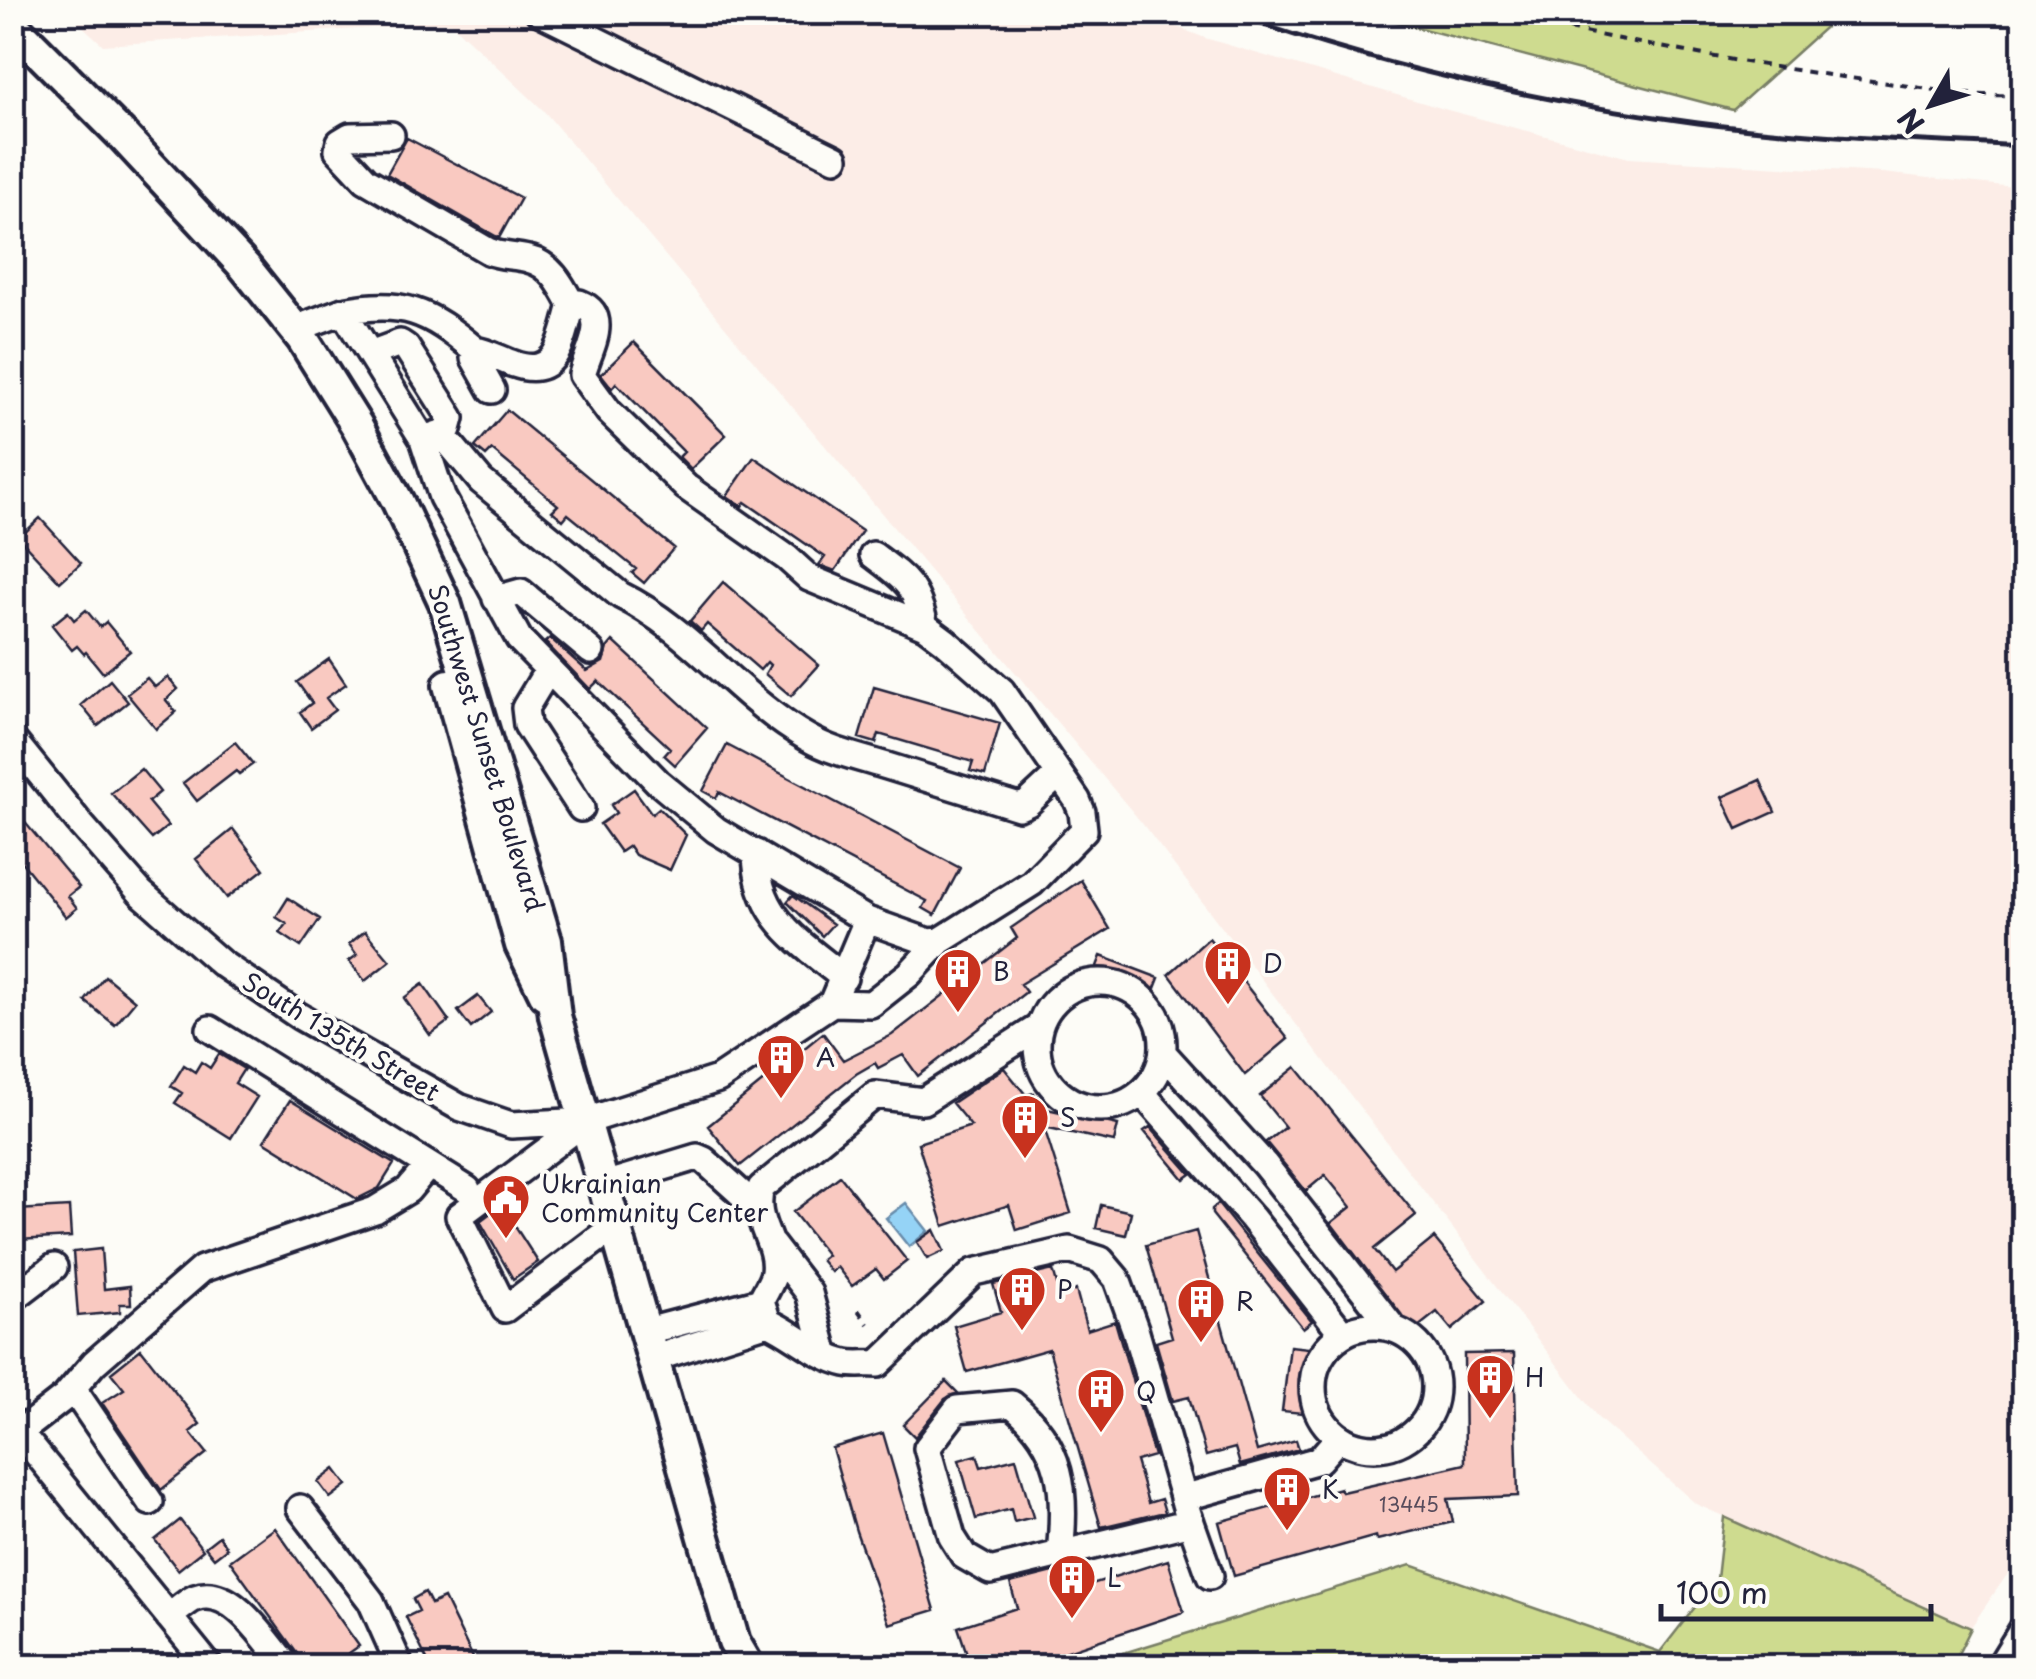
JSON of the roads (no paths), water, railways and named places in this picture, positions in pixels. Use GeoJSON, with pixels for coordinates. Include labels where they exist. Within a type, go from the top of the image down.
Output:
{"type":"FeatureCollection","features":[{"type":"Feature","properties":{"kind":"main road","name":"Southwest Sunset Boulevard"},"geometry":{"type":"LineString","coordinates":[[12,25],[194,210],[295,329],[357,426],[445,603],[546,941],[556,1016],[738,1658]]}},
{"type":"Feature","properties":{"kind":"main road","name":"Southwest Sunset Boulevard"},"geometry":{"type":"LineString","coordinates":[[12,49],[154,190],[236,281],[284,342],[342,432],[426,606],[521,945],[556,1016]]}},
{"type":"Feature","properties":{"kind":"street"},"geometry":{"type":"LineString","coordinates":[[539,12],[835,158]]}},
{"type":"Feature","properties":{"kind":"street"},"geometry":{"type":"LineString","coordinates":[[295,329],[342,311],[380,304],[441,323],[475,350],[529,369],[543,367],[553,358],[564,337],[572,305],[560,282],[543,266],[526,258],[507,259],[472,241],[366,180],[338,150],[340,142],[350,136],[391,135]]}},
{"type":"Feature","properties":{"kind":"street"},"geometry":{"type":"LineString","coordinates":[[572,305],[589,306],[597,318],[598,330],[582,375],[609,412],[686,487],[809,578],[926,626],[1002,691],[1082,812],[1084,830],[1032,884],[940,941],[910,974],[871,1004],[832,1003]]}},
{"type":"Feature","properties":{"kind":"street"},"geometry":{"type":"LineString","coordinates":[[342,311],[432,436],[481,481],[620,595],[685,636],[709,663],[805,736],[850,755],[1019,807],[1059,774]]}},
{"type":"Feature","properties":{"kind":"street"},"geometry":{"type":"LineString","coordinates":[[475,350],[474,358],[492,390]]}},
{"type":"Feature","properties":{"kind":"street"},"geometry":{"type":"LineString","coordinates":[[432,436],[442,497],[519,640],[658,782],[716,830],[868,920],[929,942],[940,941]]}},
{"type":"Feature","properties":{"kind":"street"},"geometry":{"type":"LineString","coordinates":[[873,555],[908,581],[920,601],[926,626]]}},
{"type":"Feature","properties":{"kind":"street"},"geometry":{"type":"LineString","coordinates":[[496,599],[521,592],[591,651]]}},
{"type":"Feature","properties":{"kind":"street"},"geometry":{"type":"LineString","coordinates":[[548,670],[524,708],[526,726],[581,808]]}},
{"type":"Feature","properties":{"kind":"street","name":"South 135th Street"},"geometry":{"type":"LineString","coordinates":[[12,739],[141,893],[221,963],[299,1016],[458,1107],[511,1125],[586,1121]]}},
{"type":"Feature","properties":{"kind":"street"},"geometry":{"type":"LineString","coordinates":[[756,853],[756,877],[772,915],[844,978]]}},
{"type":"Feature","properties":{"kind":"street"},"geometry":{"type":"LineString","coordinates":[[616,1225],[505,1309],[458,1216],[586,1121],[718,1078],[832,1003],[868,920]]}},
{"type":"Feature","properties":{"kind":"street"},"geometry":{"type":"LineString","coordinates":[[1108,982],[1144,999],[1156,1015],[1163,1053],[1152,1081],[1126,1104],[1085,1107],[1066,1099],[1041,1068],[1037,1048],[1039,1027],[1054,1002],[1070,990],[1088,983],[1108,982]]}},
{"type":"Feature","properties":{"kind":"street"},"geometry":{"type":"LineString","coordinates":[[756,1206],[761,1188],[875,1095],[924,1102],[1039,1027]]}},
{"type":"Feature","properties":{"kind":"street"},"geometry":{"type":"LineString","coordinates":[[210,1029],[467,1189]]}},
{"type":"Feature","properties":{"kind":"street"},"geometry":{"type":"LineString","coordinates":[[1163,1053],[1265,1165],[1394,1329],[1419,1346],[1434,1372],[1436,1392],[1431,1411],[1420,1428],[1404,1441],[1386,1448],[1354,1445],[1339,1438],[1324,1423],[1315,1405],[1317,1365],[1327,1347],[1343,1334],[1359,1327],[1394,1329]]}},
{"type":"Feature","properties":{"kind":"street"},"geometry":{"type":"LineString","coordinates":[[1142,1092],[1252,1218],[1343,1334]]}},
{"type":"Feature","properties":{"kind":"street"},"geometry":{"type":"LineString","coordinates":[[604,1184],[697,1158],[704,1160],[756,1206],[770,1242],[774,1272],[764,1312]]}},
{"type":"Feature","properties":{"kind":"street"},"geometry":{"type":"LineString","coordinates":[[208,1666],[16,1428],[73,1388],[94,1363],[202,1269],[375,1210],[408,1190],[428,1166]]}},
{"type":"Feature","properties":{"kind":"street"},"geometry":{"type":"LineString","coordinates":[[770,1242],[808,1293],[826,1356]]}},
{"type":"Feature","properties":{"kind":"street"},"geometry":{"type":"LineString","coordinates":[[764,1312],[826,1356],[846,1363],[878,1364],[974,1272],[1070,1250],[1101,1260],[1117,1279],[1136,1329],[1187,1510],[1210,1576]]}},
{"type":"Feature","properties":{"kind":"street"},"geometry":{"type":"LineString","coordinates":[[12,1299],[54,1268]]}},
{"type":"Feature","properties":{"kind":"street"},"geometry":{"type":"LineString","coordinates":[[651,1345],[764,1312]]}},
{"type":"Feature","properties":{"kind":"street"},"geometry":{"type":"LineString","coordinates":[[73,1388],[150,1502]]}},
{"type":"Feature","properties":{"kind":"street"},"geometry":{"type":"LineString","coordinates":[[1060,1553],[1065,1507],[1052,1448],[1035,1422],[1012,1404],[957,1409],[927,1448],[952,1537],[964,1556],[990,1571],[1060,1553],[1320,1460],[1339,1438]]}},
{"type":"Feature","properties":{"kind":"street"},"geometry":{"type":"LineString","coordinates":[[300,1508],[371,1601],[392,1664]]}},
{"type":"Feature","properties":{"kind":"street"},"geometry":{"type":"LineString","coordinates":[[168,1617],[195,1598],[233,1604],[287,1666]]}},
{"type":"Feature","properties":{"kind":"street"},"geometry":{"type":"LineString","coordinates":[[2000,1666],[2024,1627]]}},
{"type":"Feature","properties":{"kind":"water"},"geometry":{"type":"Polygon","coordinates":[[[906,1203],[928,1231],[909,1247],[886,1218],[906,1203]]]}},
{"type":"Feature","properties":{"kind":"railway"},"geometry":{"type":"LineString","coordinates":[[1226,12],[1400,65],[1578,104],[1779,132],[2024,146]]}},
{"type":"Feature","properties":{"kind":"place","name":"D"},"geometry":{"type":"Point","coordinates":[1228,1006]}},
{"type":"Feature","properties":{"kind":"place","name":"B"},"geometry":{"type":"Point","coordinates":[958,1014]}},
{"type":"Feature","properties":{"kind":"place","name":"A"},"geometry":{"type":"Point","coordinates":[781,1100]}},
{"type":"Feature","properties":{"kind":"place","name":"S"},"geometry":{"type":"Point","coordinates":[1025,1160]}},
{"type":"Feature","properties":{"kind":"place","name":"Ukrainian Community Center"},"geometry":{"type":"Point","coordinates":[506,1240]}},
{"type":"Feature","properties":{"kind":"place","name":"P"},"geometry":{"type":"Point","coordinates":[1022,1332]}},
{"type":"Feature","properties":{"kind":"place","name":"R"},"geometry":{"type":"Point","coordinates":[1201,1344]}},
{"type":"Feature","properties":{"kind":"place","name":"H"},"geometry":{"type":"Point","coordinates":[1490,1420]}},
{"type":"Feature","properties":{"kind":"place","name":"Q"},"geometry":{"type":"Point","coordinates":[1101,1434]}},
{"type":"Feature","properties":{"kind":"place","name":"K"},"geometry":{"type":"Point","coordinates":[1287,1532]}},
{"type":"Feature","properties":{"kind":"place","name":"L"},"geometry":{"type":"Point","coordinates":[1072,1620]}}]}
